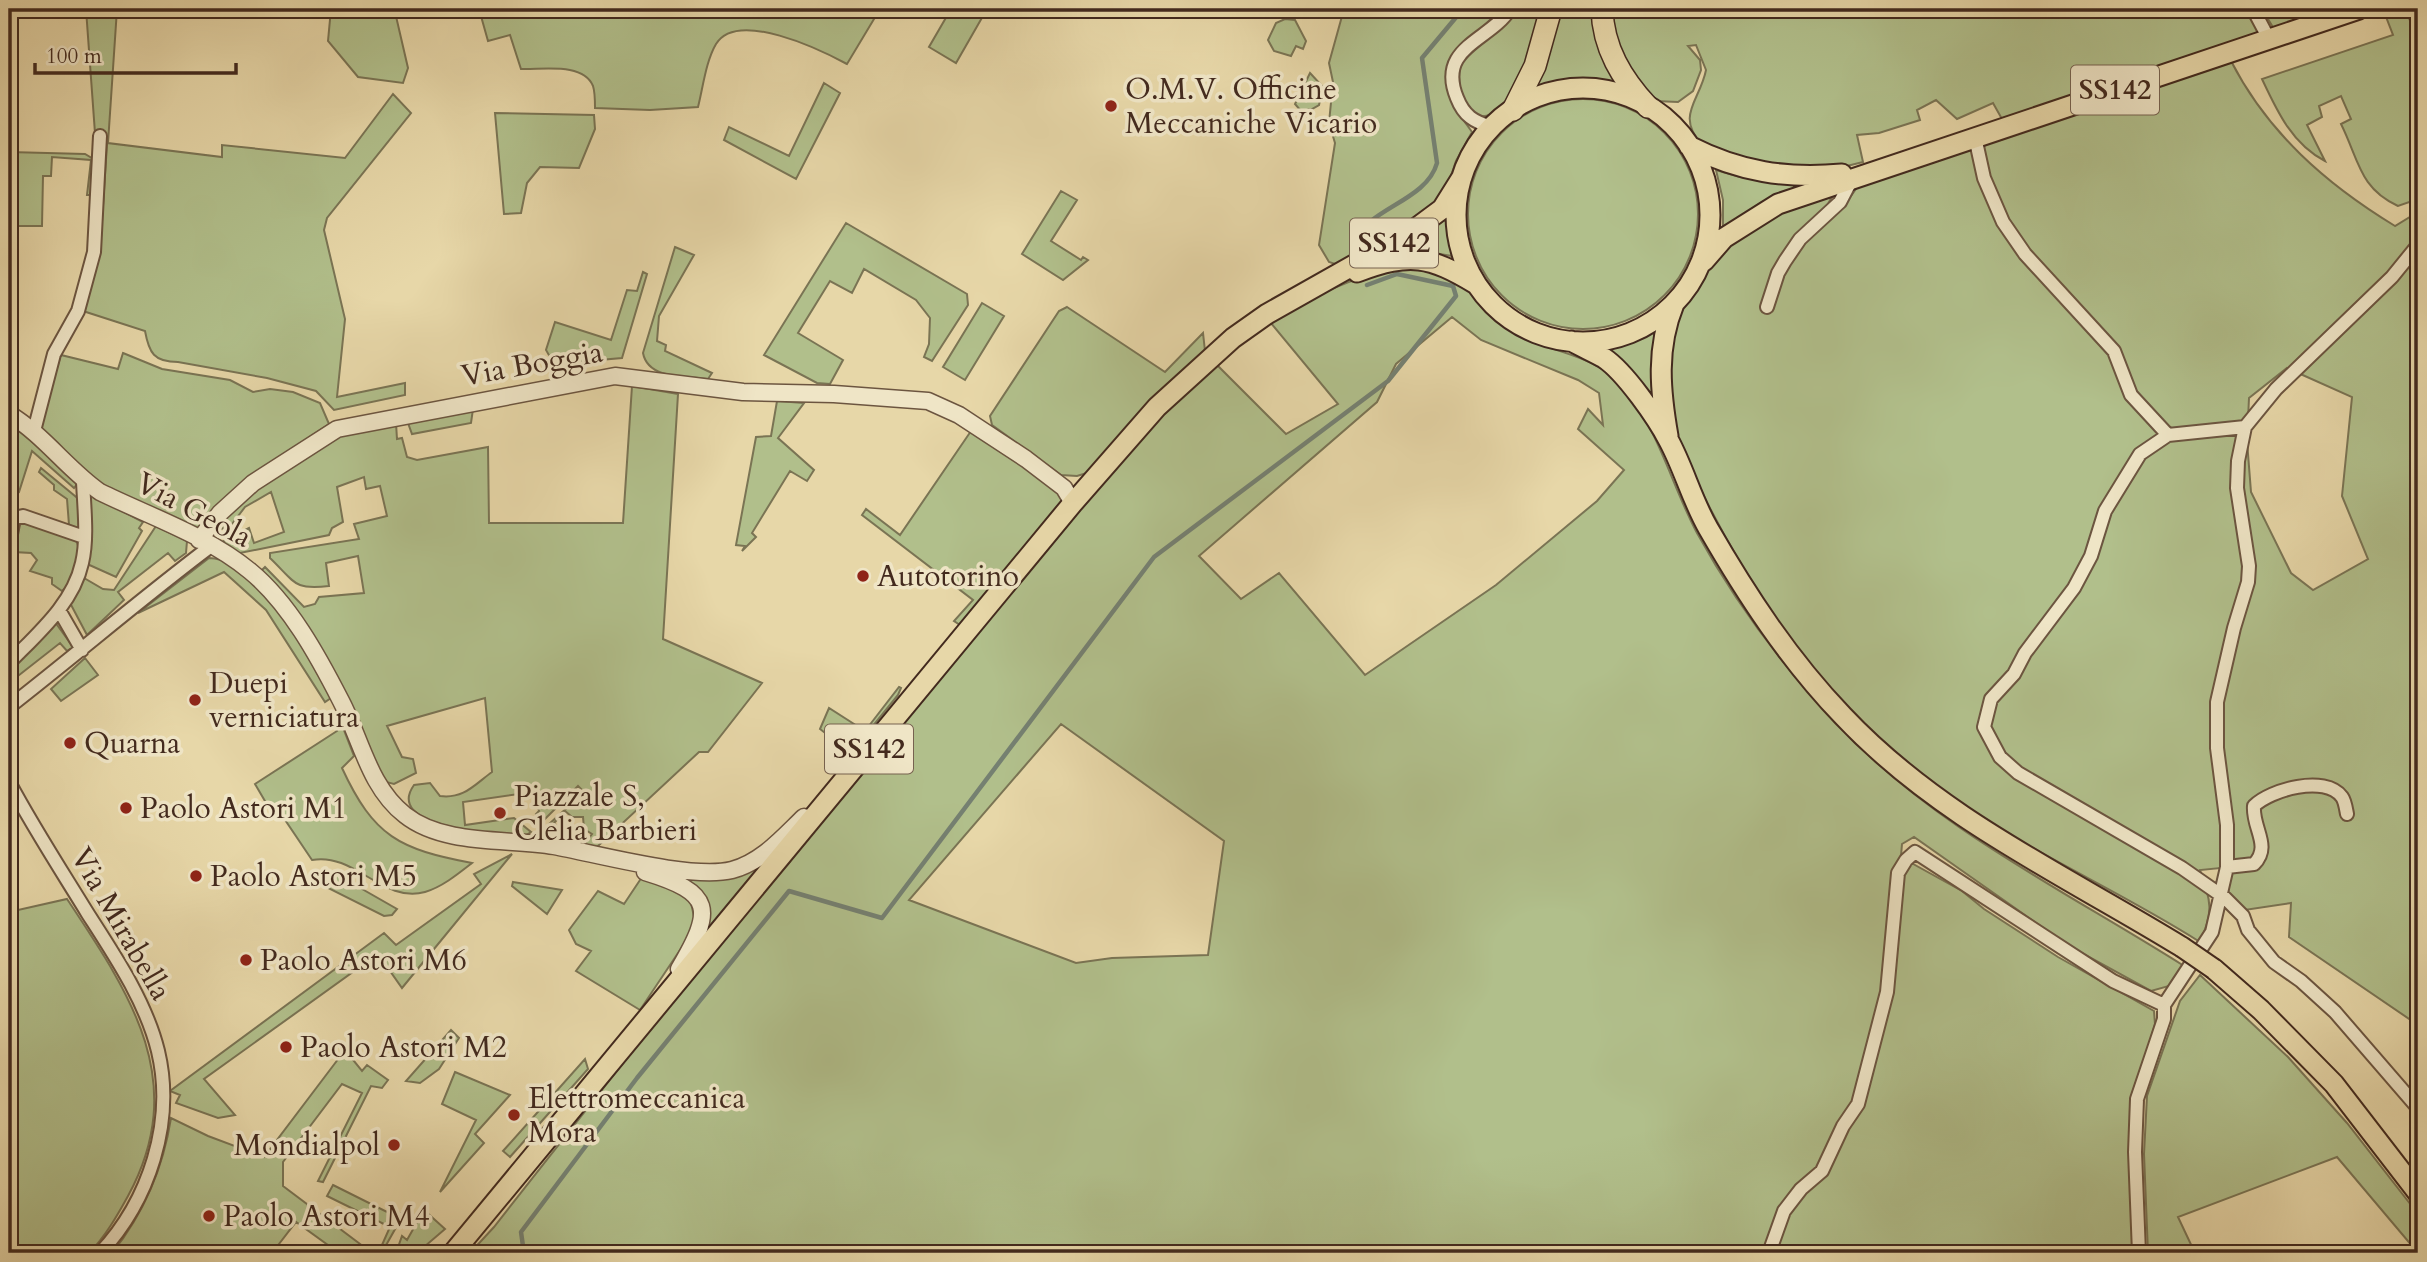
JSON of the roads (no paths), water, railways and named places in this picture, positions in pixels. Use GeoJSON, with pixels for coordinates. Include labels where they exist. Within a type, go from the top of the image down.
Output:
{"type":"FeatureCollection","features":[{"type":"Feature","properties":{"kind":"highway"},"geometry":{"type":"LineString","coordinates":[[1513,110],[1535,66],[1551,9]]}},
{"type":"Feature","properties":{"kind":"highway"},"geometry":{"type":"LineString","coordinates":[[1602,9],[1613,58],[1624,81],[1648,107]]}},
{"type":"Feature","properties":{"kind":"main road","name":"SS142"},"geometry":{"type":"LineString","coordinates":[[1699,267],[1724,238],[1778,204],[2359,9]]}},
{"type":"Feature","properties":{"kind":"main road"},"geometry":{"type":"LineString","coordinates":[[1581,89],[1621,94],[1648,107],[1671,124],[1689,146],[1702,170],[1709,199],[1709,227],[1699,267],[1674,303],[1653,321],[1629,333],[1600,341],[1571,341],[1545,336],[1518,324],[1495,306],[1477,285],[1465,261],[1457,232],[1457,203],[1462,177],[1474,151],[1492,127],[1513,110],[1545,95],[1581,89]]}},
{"type":"Feature","properties":{"kind":"main road","name":"SS142"},"geometry":{"type":"LineString","coordinates":[[1689,146],[1744,170],[1775,176],[1804,178],[1871,172]]}},
{"type":"Feature","properties":{"kind":"main road","name":"SS142"},"geometry":{"type":"LineString","coordinates":[[453,1253],[1091,481],[1157,407],[1233,338],[1310,289],[1407,236],[1442,209],[1462,177]]}},
{"type":"Feature","properties":{"kind":"main road","name":"SS142"},"geometry":{"type":"LineString","coordinates":[[1310,289],[1395,261],[1419,260],[1441,263],[1477,285]]}},
{"type":"Feature","properties":{"kind":"main road"},"geometry":{"type":"LineString","coordinates":[[1674,303],[1666,325],[1661,355],[1660,388],[1669,440],[1700,515],[1729,565],[1763,618],[1843,717],[1894,764],[1950,809],[2011,849],[2182,947],[2214,969],[2261,1010],[2334,1084],[2418,1194]]}},
{"type":"Feature","properties":{"kind":"main road"},"geometry":{"type":"LineString","coordinates":[[1571,341],[1606,360],[1636,394],[1669,440]]}},
{"type":"Feature","properties":{"kind":"street"},"geometry":{"type":"LineString","coordinates":[[1492,127],[1473,122],[1462,109],[1453,84],[1453,71],[1464,48],[1510,9]]}},
{"type":"Feature","properties":{"kind":"street"},"geometry":{"type":"LineString","coordinates":[[2253,9],[2269,39]]}},
{"type":"Feature","properties":{"kind":"street"},"geometry":{"type":"LineString","coordinates":[[34,431],[52,361],[78,311],[94,253],[100,136]]}},
{"type":"Feature","properties":{"kind":"street"},"geometry":{"type":"LineString","coordinates":[[1975,137],[1984,178],[2003,222],[2025,254],[2114,351],[2131,395],[2168,435]]}},
{"type":"Feature","properties":{"kind":"street"},"geometry":{"type":"LineString","coordinates":[[1767,307],[1778,273],[1785,261],[1800,239],[1840,202],[1852,179]]}},
{"type":"Feature","properties":{"kind":"street"},"geometry":{"type":"LineString","coordinates":[[2139,1253],[2135,1152],[2137,1099],[2164,1019],[2164,1005],[2212,932],[2227,867],[2227,825],[2217,748],[2217,702],[2248,582],[2249,566],[2237,488],[2238,461],[2245,427],[2276,389],[2392,277],[2418,245]]}},
{"type":"Feature","properties":{"kind":"street","name":"Via Boggia"},"geometry":{"type":"LineString","coordinates":[[205,543],[220,513],[253,483],[337,429],[593,378],[637,378],[743,392],[835,394],[928,401],[959,415],[1026,459],[1064,488],[1073,503]]}},
{"type":"Feature","properties":{"kind":"street","name":"Via Geola"},"geometry":{"type":"LineString","coordinates":[[9,414],[34,431],[83,481],[100,492],[205,543],[250,571],[277,598],[341,702],[372,772],[394,806],[408,818],[446,832],[553,846],[702,873],[734,869],[769,850],[842,782]]}},
{"type":"Feature","properties":{"kind":"street"},"geometry":{"type":"LineString","coordinates":[[2245,427],[2168,435],[2140,454],[2105,511],[2091,556],[2074,588],[2025,653],[2014,674],[1991,699],[1984,727],[2000,757],[2018,773],[2182,868],[2221,896],[2243,916],[2248,930],[2274,962],[2301,981],[2335,1012],[2418,1108]]}},
{"type":"Feature","properties":{"kind":"street","name":"Via Boggia"},"geometry":{"type":"LineString","coordinates":[[1026,459],[1064,480],[1091,481]]}},
{"type":"Feature","properties":{"kind":"street"},"geometry":{"type":"LineString","coordinates":[[9,663],[59,610],[74,586],[83,561],[83,481]]}},
{"type":"Feature","properties":{"kind":"street"},"geometry":{"type":"LineString","coordinates":[[9,545],[14,518],[23,516],[84,537]]}},
{"type":"Feature","properties":{"kind":"street"},"geometry":{"type":"LineString","coordinates":[[9,708],[82,650],[205,543]]}},
{"type":"Feature","properties":{"kind":"street"},"geometry":{"type":"LineString","coordinates":[[59,610],[82,650]]}},
{"type":"Feature","properties":{"kind":"street","name":"Via Mirabella"},"geometry":{"type":"LineString","coordinates":[[9,782],[32,825],[125,974],[158,1052],[163,1110],[152,1165],[121,1226],[100,1253]]}},
{"type":"Feature","properties":{"kind":"street"},"geometry":{"type":"LineString","coordinates":[[2227,867],[2254,864],[2261,857],[2263,842],[2252,820],[2254,806],[2264,796],[2278,791],[2315,786],[2332,789],[2343,798],[2347,814]]}},
{"type":"Feature","properties":{"kind":"street"},"geometry":{"type":"LineString","coordinates":[[1769,1253],[1784,1211],[1801,1189],[1822,1171],[1843,1126],[1858,1104],[1887,992],[1898,873],[1915,852],[2113,981],[2164,1005]]}},
{"type":"Feature","properties":{"kind":"street","name":"Via Geola"},"geometry":{"type":"LineString","coordinates":[[589,854],[681,883],[692,890],[699,901],[703,925],[664,995]]}},
{"type":"Feature","properties":{"kind":"waterway"},"geometry":{"type":"LineString","coordinates":[[1353,249],[1371,221],[1409,196],[1433,173],[1437,163],[1422,58],[1463,9]]}},
{"type":"Feature","properties":{"kind":"waterway"},"geometry":{"type":"LineString","coordinates":[[524,1253],[521,1232],[637,1078],[789,891],[882,918],[1154,557],[1388,381],[1456,296],[1453,286],[1397,274],[1367,285]]}},
{"type":"Feature","properties":{"kind":"place","name":"O.M.V. Officine Meccaniche Vicario"},"geometry":{"type":"Point","coordinates":[1111,106]}},
{"type":"Feature","properties":{"kind":"place","name":"Autotorino"},"geometry":{"type":"Point","coordinates":[863,576]}},
{"type":"Feature","properties":{"kind":"place","name":"Duepi verniciatura"},"geometry":{"type":"Point","coordinates":[195,700]}},
{"type":"Feature","properties":{"kind":"place","name":"Quarna"},"geometry":{"type":"Point","coordinates":[70,743]}},
{"type":"Feature","properties":{"kind":"place","name":"Paolo Astori M1"},"geometry":{"type":"Point","coordinates":[126,808]}},
{"type":"Feature","properties":{"kind":"place","name":"Piazzale S, Clelia Barbieri"},"geometry":{"type":"Point","coordinates":[500,813]}},
{"type":"Feature","properties":{"kind":"place","name":"Paolo Astori M5"},"geometry":{"type":"Point","coordinates":[196,876]}},
{"type":"Feature","properties":{"kind":"place","name":"Paolo Astori M6"},"geometry":{"type":"Point","coordinates":[246,960]}},
{"type":"Feature","properties":{"kind":"place","name":"Paolo Astori M2"},"geometry":{"type":"Point","coordinates":[286,1047]}},
{"type":"Feature","properties":{"kind":"place","name":"Elettromeccanica Mora"},"geometry":{"type":"Point","coordinates":[514,1115]}},
{"type":"Feature","properties":{"kind":"place","name":"Mondialpol"},"geometry":{"type":"Point","coordinates":[394,1145]}},
{"type":"Feature","properties":{"kind":"place","name":"Paolo Astori M4"},"geometry":{"type":"Point","coordinates":[209,1216]}}]}
